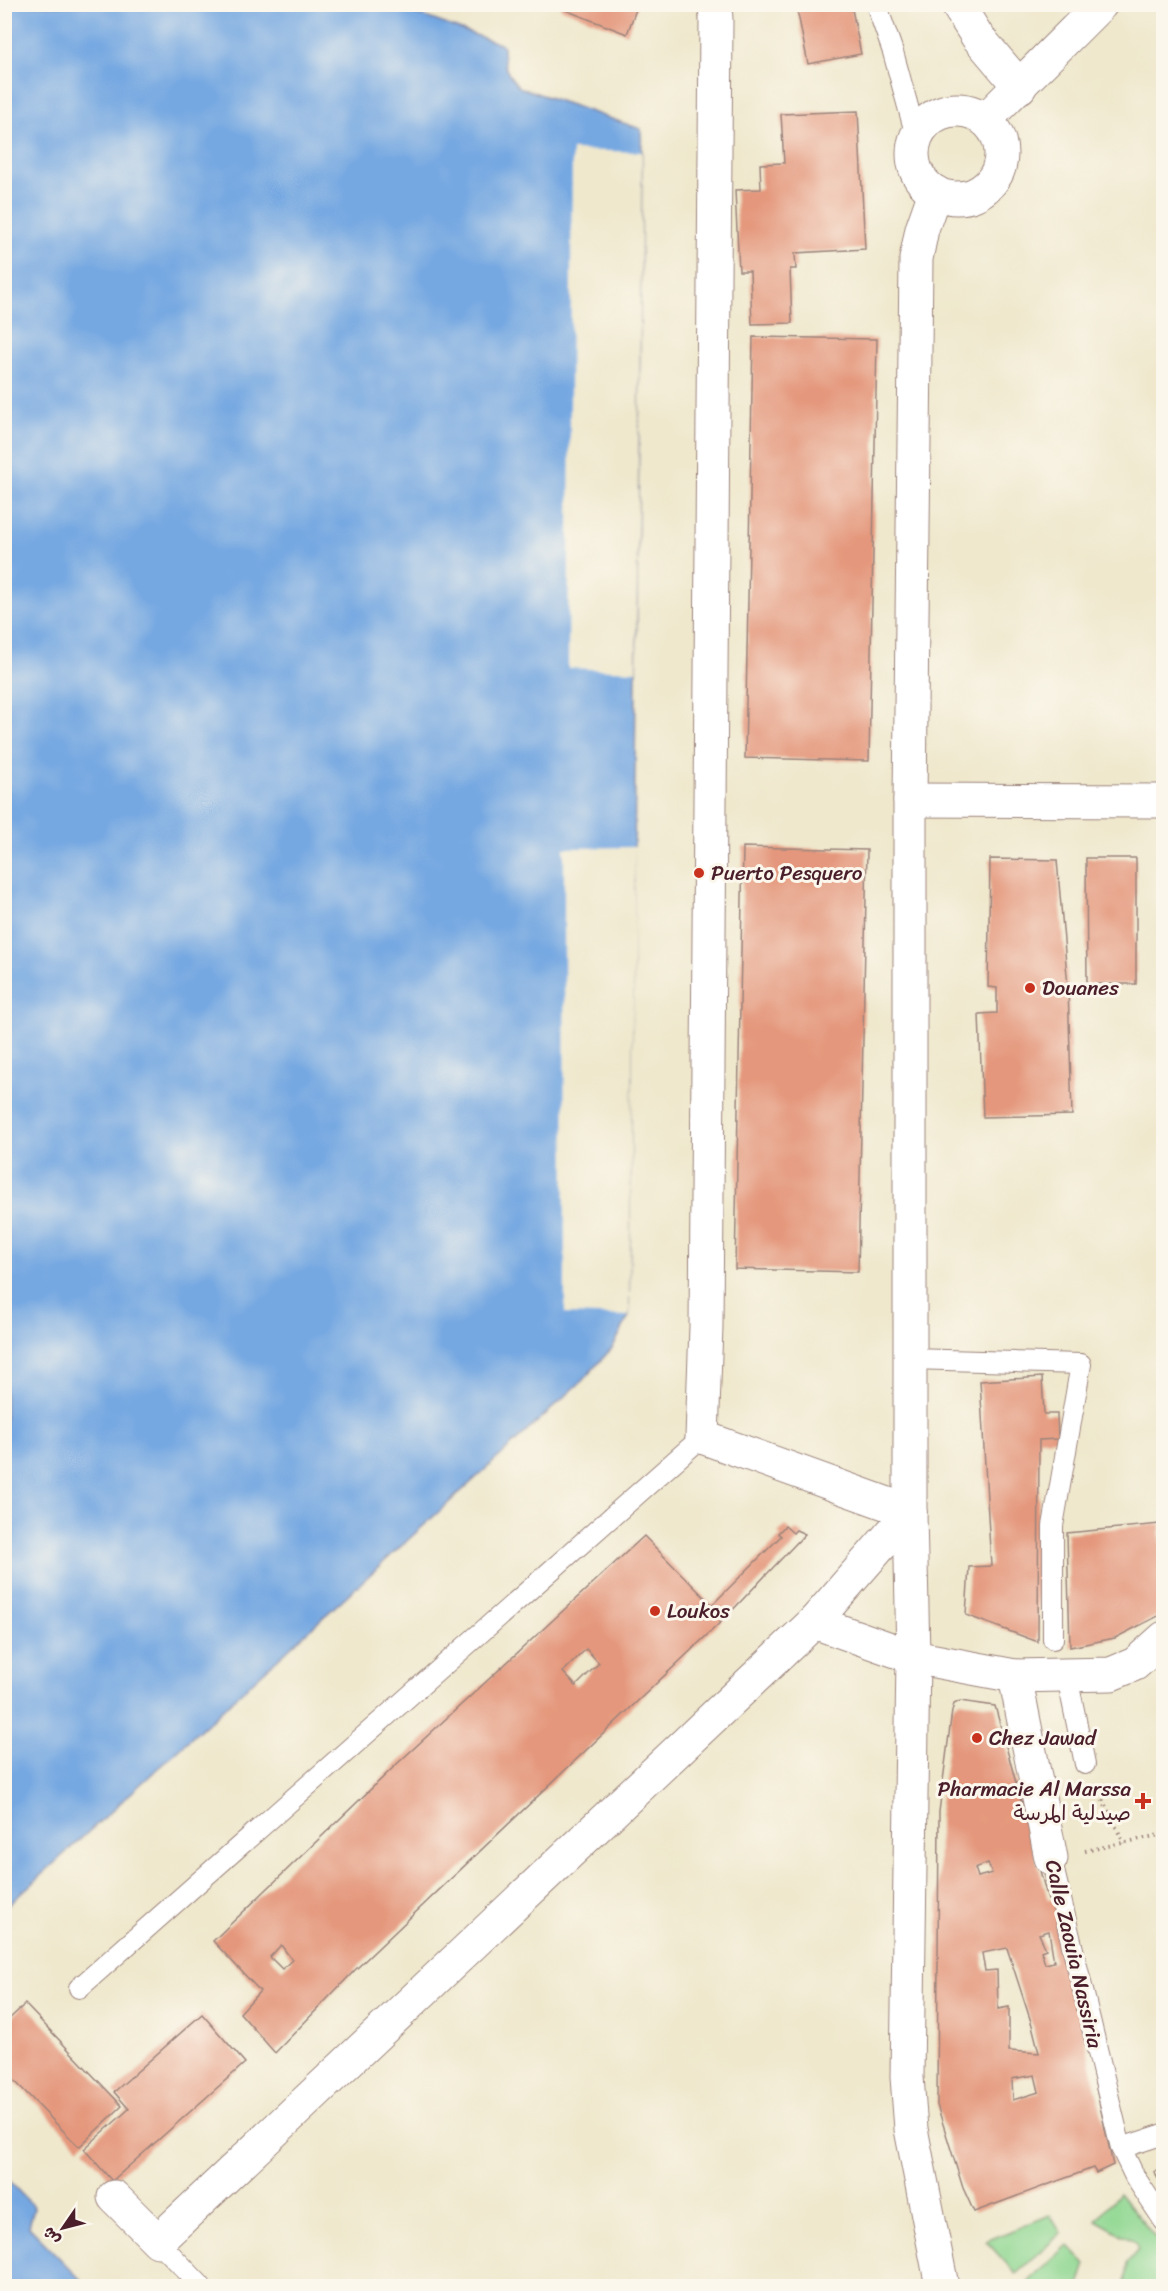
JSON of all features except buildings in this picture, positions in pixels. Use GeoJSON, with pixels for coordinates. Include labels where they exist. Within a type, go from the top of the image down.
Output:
{"type":"FeatureCollection","features":[{"type":"Feature","properties":{"kind":"street"},"geometry":{"type":"LineString","coordinates":[[714,4],[716,44],[706,1315],[702,1437],[910,1512]]}},
{"type":"Feature","properties":{"kind":"street"},"geometry":{"type":"LineString","coordinates":[[957,4],[977,36],[1020,87]]}},
{"type":"Feature","properties":{"kind":"street"},"geometry":{"type":"LineString","coordinates":[[985,120],[1101,4]]}},
{"type":"Feature","properties":{"kind":"street"},"geometry":{"type":"LineString","coordinates":[[960,110],[974,113],[985,120],[993,129],[1001,152],[996,174],[980,191],[969,196],[946,197],[935,192],[917,174],[913,149],[916,136],[928,120],[947,111],[960,110]]}},
{"type":"Feature","properties":{"kind":"street"},"geometry":{"type":"LineString","coordinates":[[935,192],[922,229],[916,259],[910,800],[910,1512],[913,1657],[906,2078],[913,2140],[943,2286]]}},
{"type":"Feature","properties":{"kind":"street"},"geometry":{"type":"LineString","coordinates":[[910,800],[1164,801]]}},
{"type":"Feature","properties":{"kind":"street"},"geometry":{"type":"LineString","coordinates":[[114,2197],[158,2241],[814,1623],[910,1512]]}},
{"type":"Feature","properties":{"kind":"street"},"geometry":{"type":"LineString","coordinates":[[814,1623],[913,1657],[1015,1676],[1111,1674],[1135,1664],[1164,1638]]}},
{"type":"Feature","properties":{"kind":"street","name":"Calle Zaouia Nassiria"},"geometry":{"type":"LineString","coordinates":[[1015,1676],[1051,1858]]}},
{"type":"Feature","properties":{"kind":"lane"},"geometry":{"type":"LineString","coordinates":[[876,4],[916,136]]}},
{"type":"Feature","properties":{"kind":"lane"},"geometry":{"type":"LineString","coordinates":[[911,1359],[1081,1364],[1053,1526],[1053,1639]]}},
{"type":"Feature","properties":{"kind":"lane"},"geometry":{"type":"LineString","coordinates":[[79,1988],[702,1437]]}},
{"type":"Feature","properties":{"kind":"lane"},"geometry":{"type":"LineString","coordinates":[[1067,1676],[1085,1764]]}},
{"type":"Feature","properties":{"kind":"lane","name":"Calle Zaouia Nassiria"},"geometry":{"type":"LineString","coordinates":[[1051,1858],[1120,2148],[1135,2177],[1164,2221]]}},
{"type":"Feature","properties":{"kind":"lane"},"geometry":{"type":"LineString","coordinates":[[1120,2148],[1164,2134]]}},
{"type":"Feature","properties":{"kind":"lane"},"geometry":{"type":"LineString","coordinates":[[158,2241],[201,2286]]}},
{"type":"Feature","properties":{"kind":"path"},"geometry":{"type":"LineString","coordinates":[[1085,1764],[1124,1843]]}},
{"type":"Feature","properties":{"kind":"path"},"geometry":{"type":"LineString","coordinates":[[1051,1858],[1164,1834]]}},
{"type":"Feature","properties":{"kind":"green space"},"geometry":{"type":"Polygon","coordinates":[[[1119,2193],[1163,2247],[1163,2286],[1125,2286],[1127,2263],[1138,2250],[1135,2242],[1096,2220],[1119,2193]]]}},
{"type":"Feature","properties":{"kind":"green space"},"geometry":{"type":"Polygon","coordinates":[[[1050,2215],[1061,2233],[1016,2274],[986,2241],[1050,2215]]]}},
{"type":"Feature","properties":{"kind":"green space"},"geometry":{"type":"Polygon","coordinates":[[[1068,2245],[1086,2264],[1079,2286],[1030,2286],[1026,2284],[1068,2245]]]}},
{"type":"Feature","properties":{"kind":"water"},"geometry":{"type":"Polygon","coordinates":[[[5,5],[393,5],[503,45],[506,68],[519,87],[641,129],[642,152],[629,1316],[613,1347],[582,1381],[5,1908],[5,5]]]}},
{"type":"Feature","properties":{"kind":"water"},"geometry":{"type":"Polygon","coordinates":[[[5,2177],[34,2207],[29,2227],[87,2286],[5,2286],[5,2177]]]}},
{"type":"Feature","properties":{"kind":"pier"},"geometry":{"type":"Polygon","coordinates":[[[572,150],[642,152],[636,671],[568,668],[572,150]]]}},
{"type":"Feature","properties":{"kind":"pier"},"geometry":{"type":"Polygon","coordinates":[[[635,847],[629,1316],[565,1314],[564,848],[635,847]]]}},
{"type":"Feature","properties":{"kind":"place","name":"Puerto Pesquero"},"geometry":{"type":"Point","coordinates":[699,873]}},
{"type":"Feature","properties":{"kind":"place","name":"Douanes"},"geometry":{"type":"Point","coordinates":[1030,988]}},
{"type":"Feature","properties":{"kind":"place","name":"Loukos"},"geometry":{"type":"Point","coordinates":[655,1611]}},
{"type":"Feature","properties":{"kind":"place","name":"Chez Jawad"},"geometry":{"type":"Point","coordinates":[977,1738]}},
{"type":"Feature","properties":{"kind":"place","name":"Pharmacie Al Marssa صيدلية المرسة"},"geometry":{"type":"Point","coordinates":[1143,1801]}}]}
